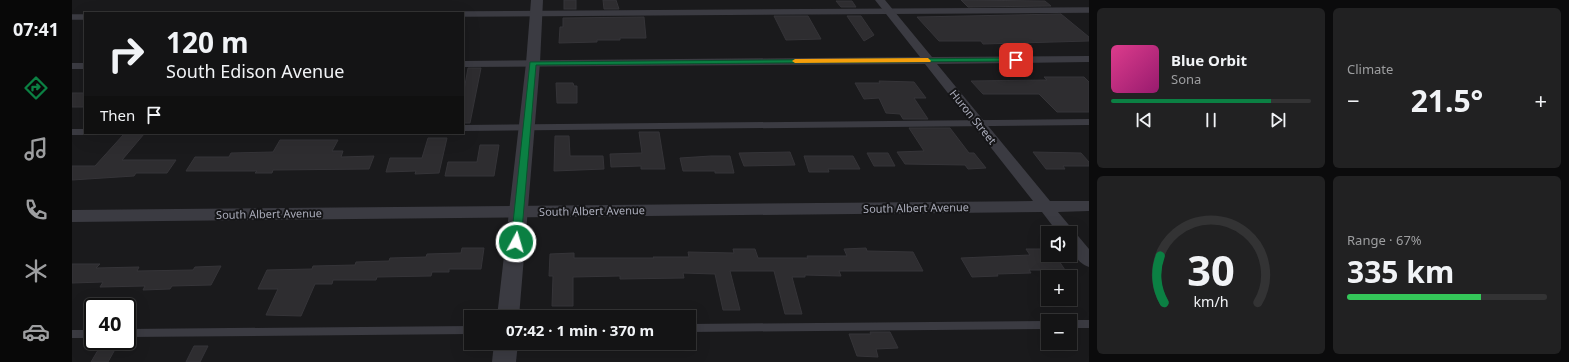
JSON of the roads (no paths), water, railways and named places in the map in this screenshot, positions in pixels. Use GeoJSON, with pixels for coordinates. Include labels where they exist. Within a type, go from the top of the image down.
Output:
{"type":"FeatureCollection","features":[{"type":"Feature","properties":{"kind":"street","name":"Huron Street"},"geometry":{"type":"LineString","coordinates":[[880,0],[1061,226]]}},
{"type":"Feature","properties":{"kind":"street"},"geometry":{"type":"LineString","coordinates":[[509,310],[533,63],[536,7]]}},
{"type":"Feature","properties":{"kind":"street"},"geometry":{"type":"LineString","coordinates":[[464,64],[1089,59]]}},
{"type":"Feature","properties":{"kind":"street"},"geometry":{"type":"LineString","coordinates":[[72,66],[84,66]]}},
{"type":"Feature","properties":{"kind":"street","name":"South Albert Avenue"},"geometry":{"type":"LineString","coordinates":[[72,216],[1089,206]]}},
{"type":"Feature","properties":{"kind":"street"},"geometry":{"type":"LineString","coordinates":[[1077,246],[1089,261]]}},
{"type":"Feature","properties":{"kind":"street"},"geometry":{"type":"LineString","coordinates":[[504,362],[505,350]]}},
{"type":"Feature","properties":{"kind":"lane"},"geometry":{"type":"LineString","coordinates":[[464,14],[536,7],[889,12],[1089,10]]}},
{"type":"Feature","properties":{"kind":"lane"},"geometry":{"type":"LineString","coordinates":[[72,17],[84,17]]}},
{"type":"Feature","properties":{"kind":"lane"},"geometry":{"type":"LineString","coordinates":[[464,128],[1089,122]]}},
{"type":"Feature","properties":{"kind":"lane"},"geometry":{"type":"LineString","coordinates":[[72,132],[84,132]]}},
{"type":"Feature","properties":{"kind":"lane"},"geometry":{"type":"LineString","coordinates":[[1077,324],[1089,324]]}},
{"type":"Feature","properties":{"kind":"lane"},"geometry":{"type":"LineString","coordinates":[[696,328],[1041,325]]}},
{"type":"Feature","properties":{"kind":"lane"},"geometry":{"type":"LineString","coordinates":[[136,333],[464,330]]}},
{"type":"Feature","properties":{"kind":"lane"},"geometry":{"type":"LineString","coordinates":[[72,334],[84,334]]}}]}
